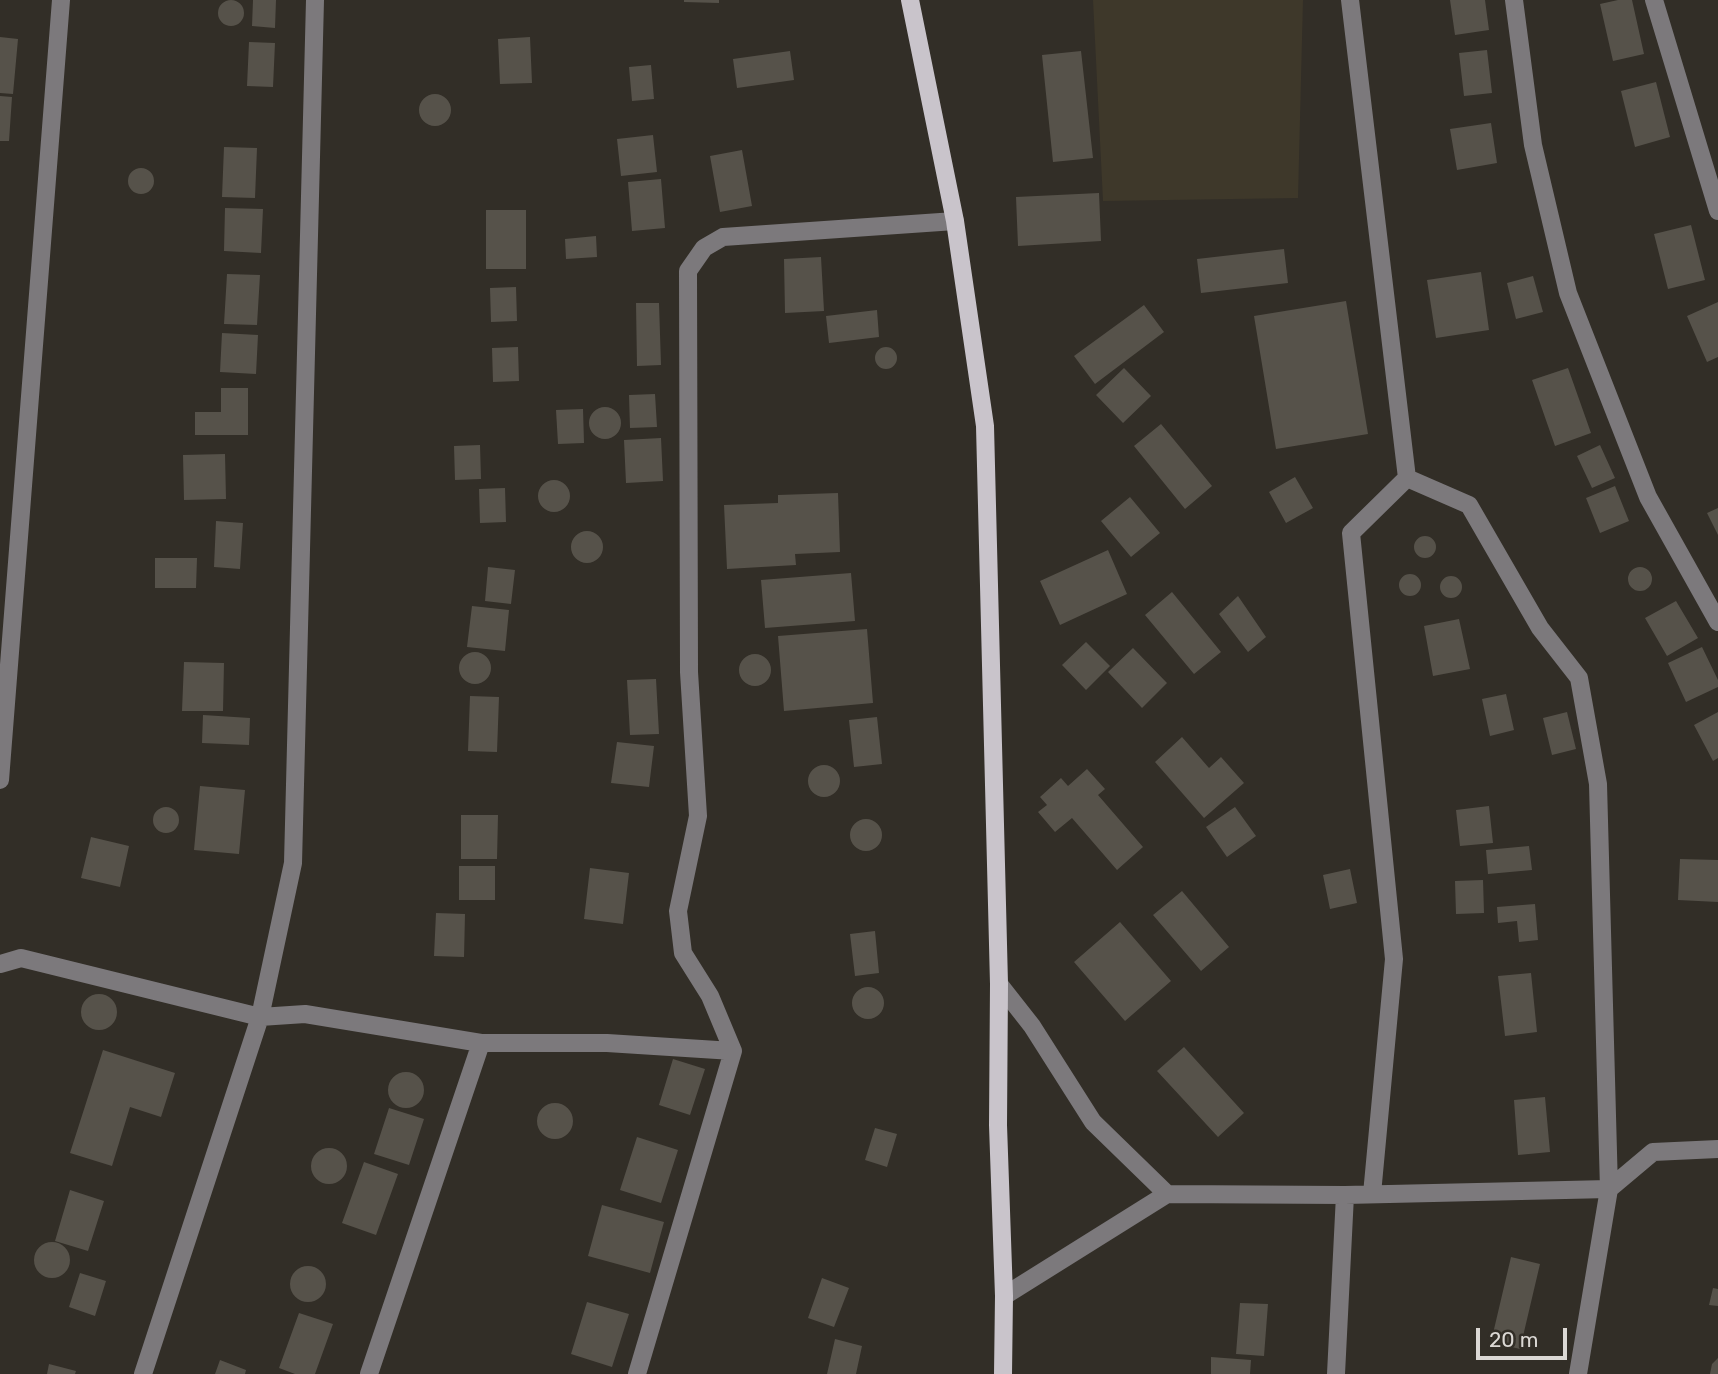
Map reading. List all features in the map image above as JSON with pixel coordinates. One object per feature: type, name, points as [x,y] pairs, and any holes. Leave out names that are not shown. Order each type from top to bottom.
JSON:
[{"type":"main road","points":[[910,0],[955,221],[985,426],[999,984],[998,1125],[1004,1296],[1003,1374]]},
{"type":"street","points":[[0,780],[61,0]]},
{"type":"street","points":[[143,1374],[260,1017],[293,863],[316,0]]},
{"type":"street","points":[[1350,0],[1407,478]]},
{"type":"street","points":[[1514,0],[1533,145],[1568,293],[1648,497],[1718,622]]},
{"type":"street","points":[[1654,0],[1718,211]]},
{"type":"street","points":[[637,1374],[733,1051],[710,996],[684,953],[678,911],[698,816],[689,672],[688,271],[704,248],[723,237],[955,221]]},
{"type":"street","points":[[1407,478],[1469,505],[1539,628],[1579,678],[1598,784],[1609,1189],[1578,1374]]},
{"type":"street","points":[[1372,1194],[1394,959],[1351,533],[1407,478]]},
{"type":"street","points":[[0,964],[21,958],[260,1017],[305,1014],[481,1042],[607,1043],[733,1051]]},
{"type":"street","points":[[999,984],[1032,1026],[1093,1122],[1167,1194]]},
{"type":"street","points":[[369,1374],[481,1042]]},
{"type":"street","points":[[1004,1296],[1167,1194],[1345,1195],[1609,1189],[1653,1152],[1718,1149]]},
{"type":"street","points":[[1336,1374],[1345,1195]]},
{"type":"shaded area","points":[[1093,0],[1303,0],[1298,198],[1103,201]]},
{"type":"building","points":[[231,0],[240,4],[244,13],[240,22],[231,26],[222,22],[218,13],[222,4]]},
{"type":"building","points":[[253,0],[276,0],[275,28],[252,26]]},
{"type":"building","points":[[719,0],[719,3],[684,2]]},
{"type":"building","points":[[1450,0],[1485,0],[1489,30],[1455,35]]},
{"type":"building","points":[[1632,0],[1644,54],[1613,61],[1600,4]]},
{"type":"building","points":[[0,37],[18,39],[13,94],[0,93]]},
{"type":"building","points":[[530,37],[532,83],[500,84],[498,39]]},
{"type":"building","points":[[249,42],[275,43],[273,87],[247,86]]},
{"type":"building","points":[[1487,50],[1492,93],[1464,96],[1459,53]]},
{"type":"building","points":[[790,51],[794,80],[737,88],[733,59]]},
{"type":"building","points":[[1081,51],[1093,158],[1053,162],[1042,55]]},
{"type":"building","points":[[651,65],[654,99],[632,101],[629,67]]},
{"type":"building","points":[[1656,82],[1670,137],[1635,147],[1621,91]]},
{"type":"building","points":[[435,94],[447,98],[451,110],[447,122],[435,126],[423,122],[419,110],[423,98]]},
{"type":"building","points":[[0,96],[12,97],[9,141],[0,141]]},
{"type":"building","points":[[1491,123],[1497,163],[1457,170],[1450,129]]},
{"type":"building","points":[[653,135],[657,172],[621,176],[617,139]]},
{"type":"building","points":[[224,147],[257,148],[255,198],[222,197]]},
{"type":"building","points":[[742,150],[752,206],[720,212],[710,156]]},
{"type":"building","points":[[141,168],[150,172],[154,181],[150,190],[141,194],[132,190],[128,181],[132,172]]},
{"type":"building","points":[[661,179],[665,228],[632,231],[628,182]]},
{"type":"building","points":[[1099,193],[1101,241],[1018,246],[1016,197]]},
{"type":"building","points":[[225,208],[263,209],[261,253],[224,251]]},
{"type":"building","points":[[486,210],[526,210],[526,269],[486,269]]},
{"type":"building","points":[[1691,225],[1705,280],[1668,289],[1654,234]]},
{"type":"building","points":[[596,236],[597,257],[566,259],[565,239]]},
{"type":"building","points":[[1284,249],[1288,283],[1201,293],[1197,259]]},
{"type":"building","points":[[821,257],[824,311],[785,313],[784,259]]},
{"type":"building","points":[[1481,272],[1489,330],[1436,338],[1427,280]]},
{"type":"building","points":[[227,274],[260,275],[257,325],[224,324]]},
{"type":"building","points":[[1533,276],[1543,312],[1516,319],[1507,283]]},
{"type":"building","points":[[516,287],[517,321],[491,322],[490,288]]},
{"type":"building","points":[[1346,301],[1368,434],[1276,449],[1254,316]]},
{"type":"building","points":[[1718,302],[1718,357],[1707,362],[1687,316]]},
{"type":"building","points":[[636,303],[659,303],[661,365],[637,366]]},
{"type":"building","points":[[1144,305],[1164,332],[1095,384],[1074,356]]},
{"type":"building","points":[[877,310],[879,337],[829,343],[826,316]]},
{"type":"building","points":[[222,333],[258,335],[256,374],[220,372]]},
{"type":"building","points":[[518,347],[519,381],[493,382],[492,348]]},
{"type":"building","points":[[886,347],[894,350],[897,358],[894,366],[886,369],[878,366],[875,358],[878,350]]},
{"type":"building","points":[[1124,368],[1151,396],[1123,423],[1096,395]]},
{"type":"building","points":[[1568,368],[1591,433],[1555,446],[1532,380]]},
{"type":"building","points":[[221,388],[248,388],[248,435],[195,435],[195,412],[221,412]]},
{"type":"building","points":[[655,394],[657,427],[630,428],[629,395]]},
{"type":"building","points":[[605,407],[617,411],[621,423],[617,435],[605,439],[593,435],[589,423],[593,411]]},
{"type":"building","points":[[583,409],[584,443],[558,444],[556,410]]},
{"type":"building","points":[[1161,424],[1212,486],[1185,509],[1134,446]]},
{"type":"building","points":[[661,438],[663,481],[626,483],[624,440]]},
{"type":"building","points":[[480,445],[481,479],[455,480],[454,446]]},
{"type":"building","points":[[1600,445],[1615,478],[1592,488],[1577,456]]},
{"type":"building","points":[[225,454],[226,499],[184,500],[183,455]]},
{"type":"building","points":[[1295,477],[1313,508],[1286,523],[1269,492]]},
{"type":"building","points":[[554,480],[566,484],[570,496],[566,508],[554,512],[542,508],[538,496],[542,484]]},
{"type":"building","points":[[1615,486],[1629,521],[1600,533],[1586,498]]},
{"type":"building","points":[[505,488],[506,522],[480,523],[479,489]]},
{"type":"building","points":[[838,493],[840,552],[795,554],[796,565],[727,569],[724,505],[778,503],[778,495]]},
{"type":"building","points":[[1130,497],[1160,533],[1131,557],[1101,521]]},
{"type":"building","points":[[1718,508],[1718,535],[1707,513]]},
{"type":"building","points":[[216,521],[243,523],[240,569],[214,567]]},
{"type":"building","points":[[587,531],[599,535],[603,547],[599,559],[587,563],[575,559],[571,547],[575,535]]},
{"type":"building","points":[[1425,536],[1433,539],[1436,547],[1433,555],[1425,558],[1417,555],[1414,547],[1417,539]]},
{"type":"building","points":[[1108,550],[1127,594],[1060,625],[1040,581]]},
{"type":"building","points":[[155,558],[197,558],[196,588],[155,588]]},
{"type":"building","points":[[488,567],[515,570],[511,604],[485,601]]},
{"type":"building","points":[[1640,567],[1649,570],[1652,579],[1649,588],[1640,591],[1631,588],[1628,579],[1631,570]]},
{"type":"building","points":[[851,573],[855,621],[765,628],[761,580]]},
{"type":"building","points":[[1410,574],[1418,577],[1421,585],[1418,593],[1410,596],[1402,593],[1399,585],[1402,577]]},
{"type":"building","points":[[1451,576],[1459,579],[1462,587],[1459,595],[1451,598],[1443,595],[1440,587],[1443,579]]},
{"type":"building","points":[[1172,592],[1221,652],[1194,674],[1145,615]]},
{"type":"building","points":[[1238,596],[1266,637],[1248,652],[1219,614]]},
{"type":"building","points":[[1676,601],[1698,638],[1667,656],[1645,618]]},
{"type":"building","points":[[472,606],[509,610],[505,651],[467,647]]},
{"type":"building","points":[[1459,619],[1470,669],[1433,676],[1424,626]]},
{"type":"building","points":[[867,629],[873,703],[784,711],[778,636]]},
{"type":"building","points":[[1086,642],[1110,666],[1086,690],[1062,665]]},
{"type":"building","points":[[1702,647],[1718,680],[1718,687],[1686,702],[1668,663]]},
{"type":"building","points":[[1133,648],[1167,683],[1142,708],[1108,672]]},
{"type":"building","points":[[475,652],[487,656],[491,668],[487,680],[475,684],[463,680],[459,668],[463,656]]},
{"type":"building","points":[[755,654],[767,658],[771,670],[767,682],[755,686],[743,682],[739,670],[743,658]]},
{"type":"building","points":[[184,662],[224,663],[223,711],[182,711]]},
{"type":"building","points":[[656,679],[659,734],[630,735],[627,680]]},
{"type":"building","points":[[1506,694],[1514,730],[1490,736],[1482,699]]},
{"type":"building","points":[[470,696],[499,697],[497,752],[468,751]]},
{"type":"building","points":[[1567,712],[1576,749],[1552,755],[1543,718]]},
{"type":"building","points":[[1718,712],[1718,758],[1713,761],[1694,725]]},
{"type":"building","points":[[203,715],[250,718],[249,745],[202,743]]},
{"type":"building","points":[[877,717],[882,764],[854,767],[849,720]]},
{"type":"building","points":[[1182,737],[1209,768],[1221,757],[1244,783],[1204,818],[1155,762]]},
{"type":"building","points":[[617,742],[654,746],[649,787],[611,783]]},
{"type":"building","points":[[824,765],[836,769],[840,781],[836,793],[824,797],[812,793],[808,781],[812,769]]},
{"type":"building","points":[[1087,769],[1105,789],[1098,795],[1143,847],[1117,870],[1072,818],[1055,832],[1038,812],[1047,805],[1040,797],[1061,778],[1068,786]]},
{"type":"building","points":[[200,786],[245,790],[239,854],[194,850]]},
{"type":"building","points":[[1489,806],[1493,843],[1460,846],[1456,810]]},
{"type":"building","points":[[166,807],[175,811],[179,820],[175,829],[166,833],[157,829],[153,820],[157,811]]},
{"type":"building","points":[[1235,807],[1256,836],[1227,857],[1206,827]]},
{"type":"building","points":[[461,815],[498,815],[497,859],[461,859]]},
{"type":"building","points":[[866,819],[878,823],[882,835],[878,847],[866,851],[854,847],[850,835],[854,823]]},
{"type":"building","points":[[91,837],[129,846],[120,887],[81,878]]},
{"type":"building","points":[[1529,846],[1532,870],[1488,874],[1486,850]]},
{"type":"building","points":[[1680,859],[1718,860],[1718,902],[1678,900]]},
{"type":"building","points":[[459,866],[495,866],[495,900],[459,900]]},
{"type":"building","points":[[590,868],[629,873],[623,924],[584,919]]},
{"type":"building","points":[[1350,869],[1357,903],[1330,909],[1323,875]]},
{"type":"building","points":[[1483,880],[1484,913],[1456,914],[1455,881]]},
{"type":"building","points":[[1182,891],[1229,947],[1201,971],[1153,915]]},
{"type":"building","points":[[1535,904],[1538,940],[1519,942],[1517,921],[1498,923],[1497,907]]},
{"type":"building","points":[[436,913],[465,914],[464,957],[434,956]]},
{"type":"building","points":[[1120,922],[1171,981],[1125,1021],[1074,962]]},
{"type":"building","points":[[875,931],[879,973],[855,976],[850,934]]},
{"type":"building","points":[[1531,973],[1537,1032],[1505,1036],[1498,976]]},
{"type":"building","points":[[868,987],[880,991],[884,1003],[880,1015],[868,1019],[856,1015],[852,1003],[856,991]]},
{"type":"building","points":[[99,994],[112,999],[117,1012],[112,1025],[99,1030],[86,1025],[81,1012],[86,999]]},
{"type":"building","points":[[1184,1047],[1244,1113],[1218,1137],[1157,1071]]},
{"type":"building","points":[[103,1050],[175,1073],[161,1117],[130,1107],[112,1166],[70,1153]]},
{"type":"building","points":[[673,1059],[705,1069],[690,1115],[659,1105]]},
{"type":"building","points":[[406,1072],[419,1077],[424,1090],[419,1103],[406,1108],[393,1103],[388,1090],[393,1077]]},
{"type":"building","points":[[1545,1097],[1550,1152],[1518,1155],[1514,1100]]},
{"type":"building","points":[[555,1103],[568,1108],[573,1121],[568,1134],[555,1139],[542,1134],[537,1121],[542,1108]]},
{"type":"building","points":[[389,1108],[424,1119],[409,1165],[374,1154]]},
{"type":"building","points":[[875,1128],[897,1134],[887,1167],[865,1160]]},
{"type":"building","points":[[637,1137],[678,1150],[661,1203],[620,1190]]},
{"type":"building","points":[[329,1148],[342,1153],[347,1166],[342,1179],[329,1184],[316,1179],[311,1166],[316,1153]]},
{"type":"building","points":[[364,1162],[398,1174],[376,1235],[342,1223]]},
{"type":"building","points":[[70,1190],[104,1201],[88,1251],[55,1241]]},
{"type":"building","points":[[602,1205],[664,1222],[650,1273],[588,1256]]},
{"type":"building","points":[[52,1242],[65,1247],[70,1260],[65,1273],[52,1278],[39,1273],[34,1260],[39,1247]]},
{"type":"building","points":[[1511,1257],[1540,1264],[1520,1349],[1491,1342]]},
{"type":"building","points":[[308,1266],[321,1271],[326,1284],[321,1297],[308,1302],[295,1297],[290,1284],[295,1271]]},
{"type":"building","points":[[80,1273],[106,1281],[95,1316],[69,1307]]},
{"type":"building","points":[[822,1278],[849,1288],[834,1327],[808,1318]]},
{"type":"building","points":[[1713,1288],[1718,1289],[1718,1306],[1709,1305]]},
{"type":"building","points":[[587,1302],[629,1314],[612,1367],[571,1354]]},
{"type":"building","points":[[1240,1303],[1268,1304],[1264,1356],[1236,1354]]},
{"type":"building","points":[[299,1313],[333,1324],[315,1374],[295,1374],[279,1368]]},
{"type":"building","points":[[835,1339],[862,1346],[856,1374],[827,1374]]},
{"type":"building","points":[[1211,1357],[1251,1360],[1250,1374],[1211,1374]]},
{"type":"building","points":[[1718,1358],[1718,1374],[1710,1374],[1712,1364]]},
{"type":"building","points":[[220,1360],[246,1370],[245,1374],[215,1374]]},
{"type":"building","points":[[49,1364],[76,1371],[75,1374],[47,1374]]}]
